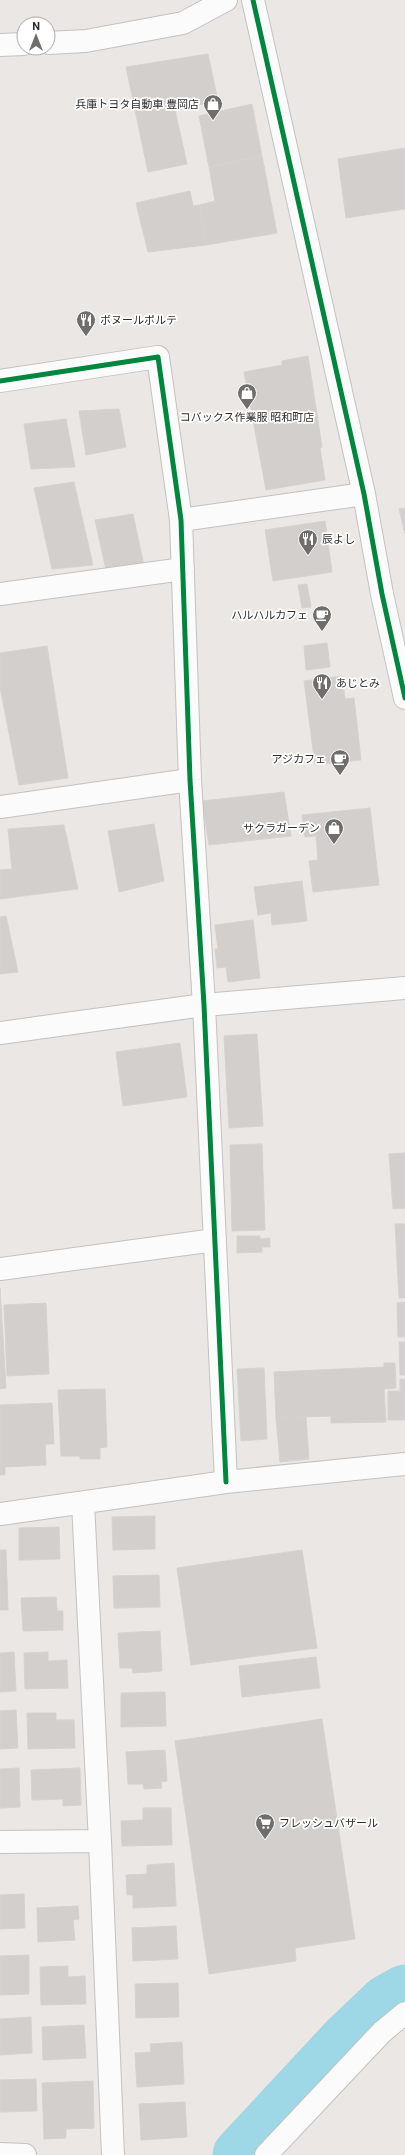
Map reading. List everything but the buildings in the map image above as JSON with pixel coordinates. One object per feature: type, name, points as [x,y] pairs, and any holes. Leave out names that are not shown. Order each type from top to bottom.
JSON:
[{"type":"street","points":[[56,43],[86,41],[183,23],[226,0]]},
{"type":"street","points":[[253,0],[364,494],[382,594],[405,698]]},
{"type":"street","points":[[0,45],[16,44]]},
{"type":"street","points":[[0,380],[158,358],[181,520],[190,780],[204,1005],[226,1482]]},
{"type":"street","points":[[181,520],[364,494]]},
{"type":"street","points":[[0,594],[183,569]]},
{"type":"street","points":[[0,807],[190,780]]},
{"type":"street","points":[[0,1033],[204,1005],[405,988]]},
{"type":"street","points":[[0,1270],[215,1240]]},
{"type":"street","points":[[0,1514],[226,1482],[405,1464]]},
{"type":"street","points":[[83,1503],[100,1841],[112,2155]]},
{"type":"street","points":[[0,1842],[100,1841]]},
{"type":"street","points":[[266,2155],[377,2037],[405,2013]]},
{"type":"street","points":[[0,2154],[25,2155]]},
{"type":"waterway","points":[[240,2155],[346,2041],[387,2002],[405,1992]]},
{"type":"cycle path","points":[[253,0],[364,494],[382,594],[405,698]]},
{"type":"cycle path","points":[[0,381],[158,357],[181,520],[190,780],[204,1005],[226,1482]]},
{"type":"place","name":"兵庫トヨタ自動車 豊岡店","points":[[213,121]]},
{"type":"place","name":"ボヌールポルテ","points":[[86,337]]},
{"type":"place","name":"コバックス作業服 昭和町店","points":[[247,410]]},
{"type":"place","name":"辰よし","points":[[308,556]]},
{"type":"place","name":"ハルハルカフェ","points":[[322,632]]},
{"type":"place","name":"あじとみ","points":[[322,700]]},
{"type":"place","name":"アジカフェ","points":[[340,776]]},
{"type":"place","name":"サクラガーデン","points":[[334,845]]},
{"type":"place","name":"フレッシュバザール","points":[[265,1840]]}]
